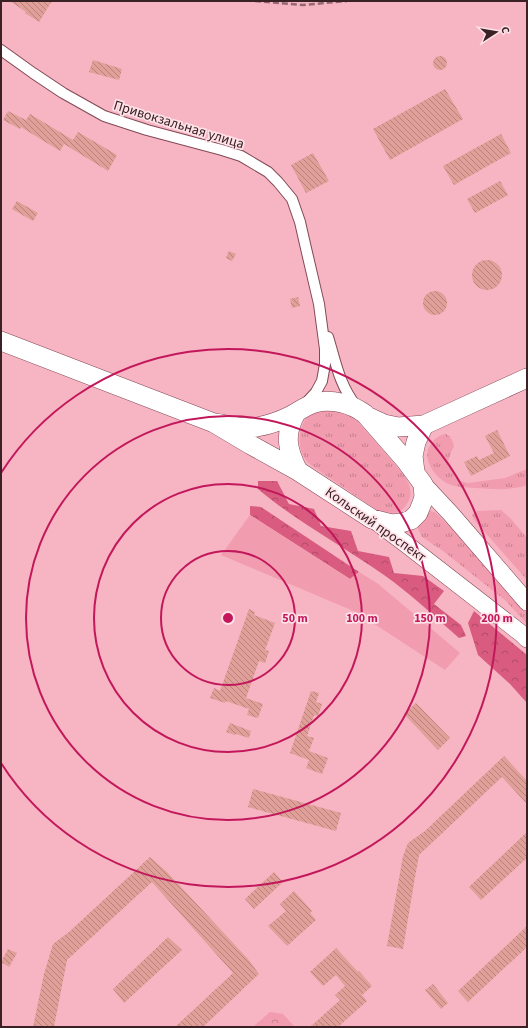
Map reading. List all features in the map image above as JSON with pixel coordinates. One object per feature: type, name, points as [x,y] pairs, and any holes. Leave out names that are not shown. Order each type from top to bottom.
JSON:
[{"type":"highway","points":[[1,341],[214,423],[246,428],[257,427],[281,420],[316,403],[329,402],[349,406],[384,424],[398,427],[424,425],[527,378]]},
{"type":"highway","points":[[298,470],[291,457],[288,445],[292,421],[300,410]]},
{"type":"highway","points":[[362,412],[419,478]]},
{"type":"highway","name":"Кольский проспект","points":[[214,423],[298,470],[372,519]]},
{"type":"highway","points":[[372,519],[392,524],[401,523],[411,520],[418,513],[424,498],[413,456],[416,442],[424,425]]},
{"type":"main road","points":[[419,478],[452,514],[527,602]]},
{"type":"main road","name":"Кольский проспект","points":[[372,519],[412,548],[527,639]]},
{"type":"street","name":"Привокзальная улица","points":[[1,50],[33,74],[104,116],[147,130],[241,156],[268,172],[292,199],[300,222],[319,306]]},
{"type":"street","points":[[300,410],[316,392],[322,381],[325,364],[325,349],[319,306]]},
{"type":"street","points":[[319,306],[339,378],[352,401],[362,412]]},
{"type":"green space","points":[[325,408],[352,415],[404,475],[408,482],[410,498],[405,507],[399,512],[380,512],[312,466],[305,459],[300,447],[300,434],[304,422],[313,412]]},
{"type":"green space","points":[[446,434],[452,439],[454,447],[448,461],[458,480],[468,483],[505,478],[527,469],[527,485],[508,489],[495,489],[460,487],[445,482],[436,475],[430,465],[427,454],[428,449],[434,440],[439,436]]},
{"type":"green space","points":[[258,481],[277,481],[289,504],[314,509],[321,526],[351,531],[358,551],[389,557],[394,573],[423,576],[444,591],[434,604],[461,625],[466,636],[459,638],[394,582],[273,501],[258,489]]},
{"type":"green space","points":[[250,506],[261,507],[359,572],[350,579],[250,515]]},
{"type":"green space","points":[[501,510],[511,519],[527,538],[527,580],[475,521],[472,515],[477,511]]},
{"type":"green space","points":[[430,511],[435,512],[456,533],[527,612],[527,624],[506,601],[443,551],[422,537],[418,529],[418,521],[424,514]]},
{"type":"green space","points":[[250,515],[350,579],[359,572],[377,583],[460,653],[445,670],[356,612],[221,555]]},
{"type":"green space","points":[[474,611],[527,655],[527,703],[510,684],[478,655],[468,623]]},
{"type":"green space","points":[[270,1012],[283,1014],[295,1027],[253,1027]]},
{"type":"building","points":[[10,1],[52,1],[39,22]]},
{"type":"building","points":[[437,56],[443,56],[447,60],[447,66],[443,70],[437,70],[433,66],[433,60]]},
{"type":"building","points":[[93,60],[122,69],[119,80],[89,72]]},
{"type":"building","points":[[445,89],[463,119],[390,160],[373,129]]},
{"type":"building","points":[[8,111],[26,120],[30,114],[73,140],[78,132],[117,155],[108,171],[64,144],[60,151],[21,127],[20,129],[3,120]]},
{"type":"building","points":[[501,134],[511,153],[454,185],[443,166]]},
{"type":"building","points":[[313,153],[329,181],[306,193],[291,165]]},
{"type":"building","points":[[500,181],[508,195],[475,213],[467,199]]},
{"type":"building","points":[[17,201],[38,213],[33,221],[12,209]]},
{"type":"building","points":[[229,251],[236,254],[232,261],[226,258]]},
{"type":"building","points":[[487,260],[498,264],[502,275],[498,286],[487,290],[476,286],[472,275],[476,264]]},
{"type":"building","points":[[435,291],[440,292],[446,298],[446,308],[440,314],[435,315],[430,314],[424,308],[423,303],[424,298],[430,292]]},
{"type":"building","points":[[298,297],[300,306],[292,308],[290,299]]},
{"type":"building","points":[[497,430],[510,456],[471,476],[464,462],[477,456],[479,460],[494,453],[485,436]]},
{"type":"building","points":[[249,609],[255,612],[254,615],[275,623],[265,650],[269,651],[265,663],[259,661],[246,698],[263,704],[258,718],[247,715],[249,709],[226,701],[225,703],[210,698],[214,688],[220,691]]},
{"type":"building","points":[[311,691],[319,693],[316,702],[322,704],[318,716],[314,715],[307,736],[314,738],[309,751],[328,758],[322,774],[306,768],[309,760],[290,753]]},
{"type":"building","points":[[416,703],[450,738],[438,750],[404,714]]},
{"type":"building","points":[[230,723],[251,731],[249,738],[226,732]]},
{"type":"building","points":[[504,756],[527,781],[527,804],[502,777],[419,855],[403,949],[387,946],[403,856],[408,843],[425,831]]},
{"type":"building","points":[[253,789],[341,813],[336,831],[248,807]]},
{"type":"building","points":[[527,832],[527,858],[481,900],[469,887]]},
{"type":"building","points":[[150,857],[167,872],[248,959],[259,974],[203,1027],[175,1027],[233,973],[152,882],[67,960],[54,1027],[33,1027],[44,974],[53,944],[69,932]]},
{"type":"building","points":[[274,872],[283,882],[254,909],[245,899]]},
{"type":"building","points":[[294,891],[312,911],[310,913],[316,920],[287,946],[268,926],[286,911],[280,904]]},
{"type":"building","points":[[527,926],[527,947],[468,1002],[458,991]]},
{"type":"building","points":[[168,937],[182,950],[124,1003],[113,989]]},
{"type":"building","points":[[336,948],[372,986],[362,995],[367,1001],[338,1027],[310,1027],[340,1000],[335,995],[345,986],[336,975],[323,986],[310,972]]},
{"type":"building","points":[[8,949],[17,953],[9,967],[1,962]]},
{"type":"building","points":[[433,984],[448,1003],[441,1009],[425,990]]},
{"type":"railway","points":[[255,1],[303,5],[347,1]]}]
